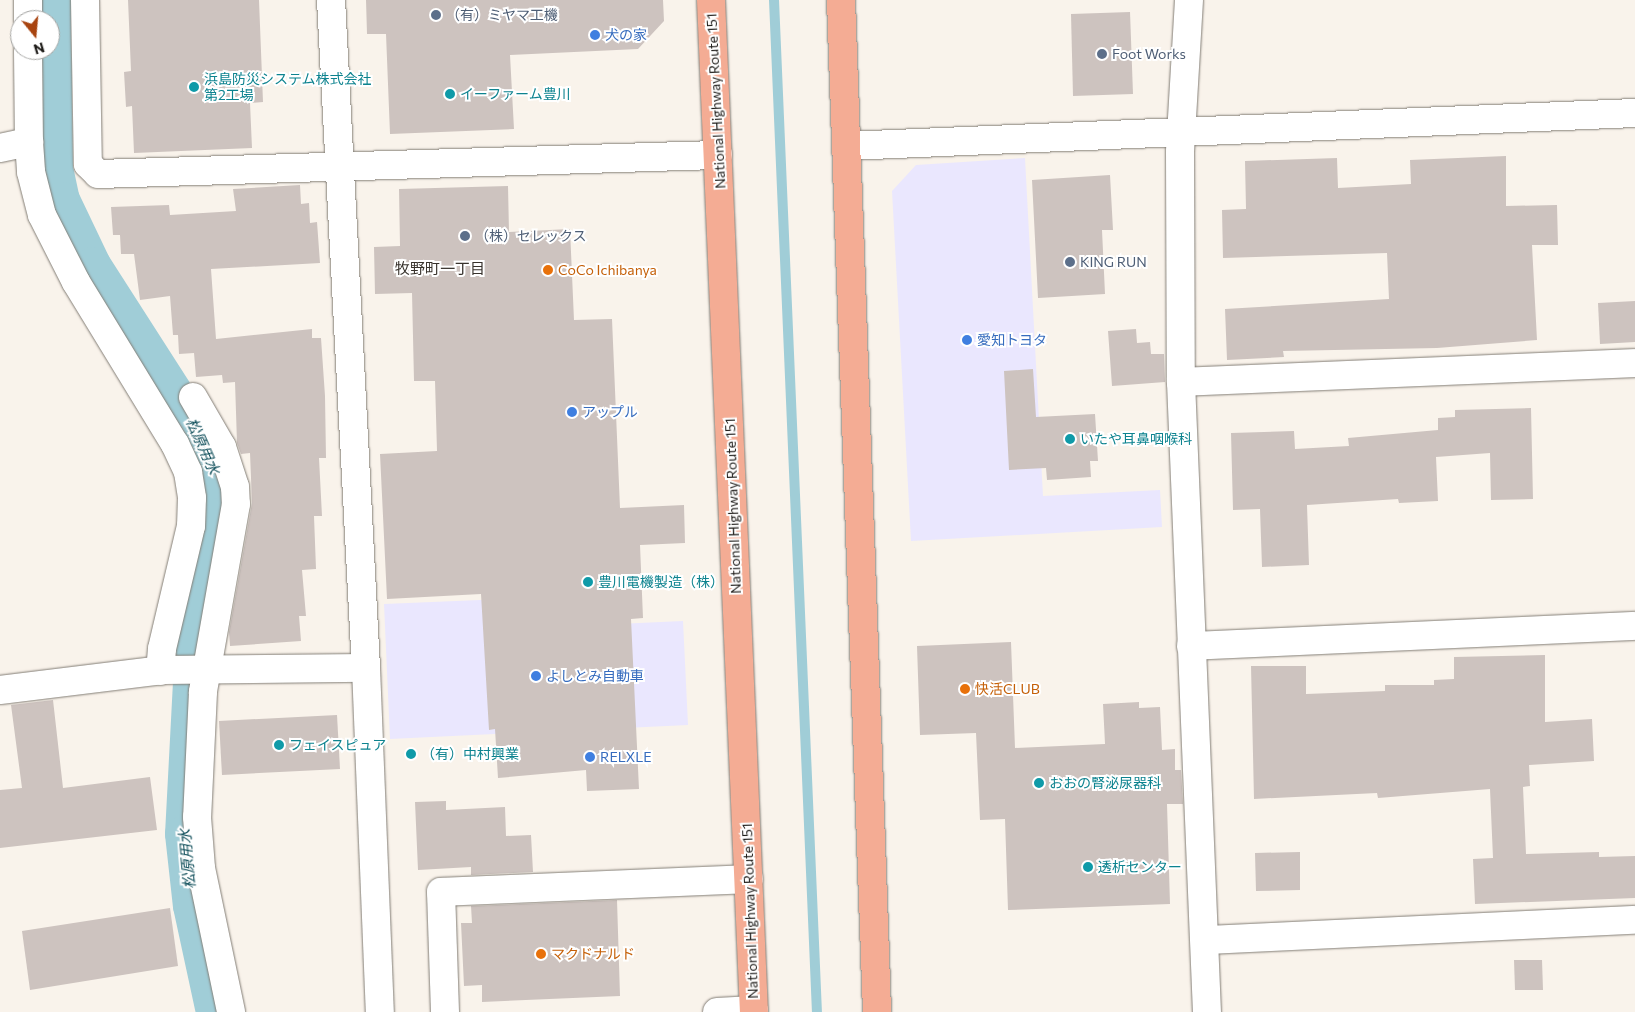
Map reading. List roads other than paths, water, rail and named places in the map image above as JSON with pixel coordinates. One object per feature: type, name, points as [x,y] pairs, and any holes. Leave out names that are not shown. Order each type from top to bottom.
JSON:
[{"type":"highway","name":"National Highway Route 151","points":[[711,0],[754,1011]]},
{"type":"highway","points":[[841,0],[877,1012]]},
{"type":"street","points":[[86,0],[88,164],[98,174],[718,155]]},
{"type":"street","points":[[331,0],[338,166],[366,668],[380,1012]]},
{"type":"street","points":[[1189,0],[1181,131],[1181,382],[1191,646],[1206,940],[1206,1012]]},
{"type":"street","points":[[28,60],[29,142],[40,206],[54,242],[175,444],[188,472],[192,498],[191,526],[162,649],[162,670]]},
{"type":"street","points":[[847,146],[1635,113]]},
{"type":"street","points":[[0,148],[29,142]]},
{"type":"street","points":[[1181,382],[1635,363]]},
{"type":"street","points":[[193,397],[222,447],[233,480],[236,504],[203,692],[197,817],[201,868],[231,1012]]},
{"type":"street","points":[[1191,646],[1635,626]]},
{"type":"street","points":[[0,690],[162,670],[366,668]]},
{"type":"street","points":[[445,1012],[440,892],[749,879]]},
{"type":"street","points":[[1206,940],[1635,920]]},
{"type":"street","points":[[718,1012],[754,1011]]},
{"type":"waterway","name":"松原用水","points":[[53,0],[55,168],[62,200],[93,265],[188,413],[211,456],[220,486],[220,516],[193,644],[183,834],[191,906],[214,1012]]},
{"type":"waterway","points":[[774,0],[817,1012]]},
{"type":"place","name":"（有）ミヤマ工機","points":[[436,15]]},
{"type":"place","name":"犬の家","points":[[595,35]]},
{"type":"place","name":"Foot Works","points":[[1102,54]]},
{"type":"place","name":"浜島防災システム株式会社 第2工場","points":[[194,87]]},
{"type":"place","name":"イーファーム豊川","points":[[450,94]]},
{"type":"place","name":"（株）セレックス","points":[[465,236]]},
{"type":"place","name":"KING RUN","points":[[1070,262]]},
{"type":"place","name":"CoCo Ichibanya","points":[[548,270]]},
{"type":"place","name":"愛知トヨタ","points":[[967,340]]},
{"type":"place","name":"アップル","points":[[572,412]]},
{"type":"place","name":"いたや耳鼻咽喉科","points":[[1070,439]]},
{"type":"place","name":"豊川電機製造（株）","points":[[588,582]]},
{"type":"place","name":"よしとみ自動車","points":[[536,676]]},
{"type":"place","name":"快活CLUB","points":[[965,689]]},
{"type":"place","name":"フェイスピュア","points":[[279,745]]},
{"type":"place","name":"（有）中村興業","points":[[411,754]]},
{"type":"place","name":"RELXLE","points":[[590,757]]},
{"type":"place","name":"おおの腎泌尿器科","points":[[1039,783]]},
{"type":"place","name":"透析センター","points":[[1088,867]]},
{"type":"place","name":"マクドナルド","points":[[541,954]]},
{"type":"district","name":"牧野町一丁目","points":[[440,269]]}]
